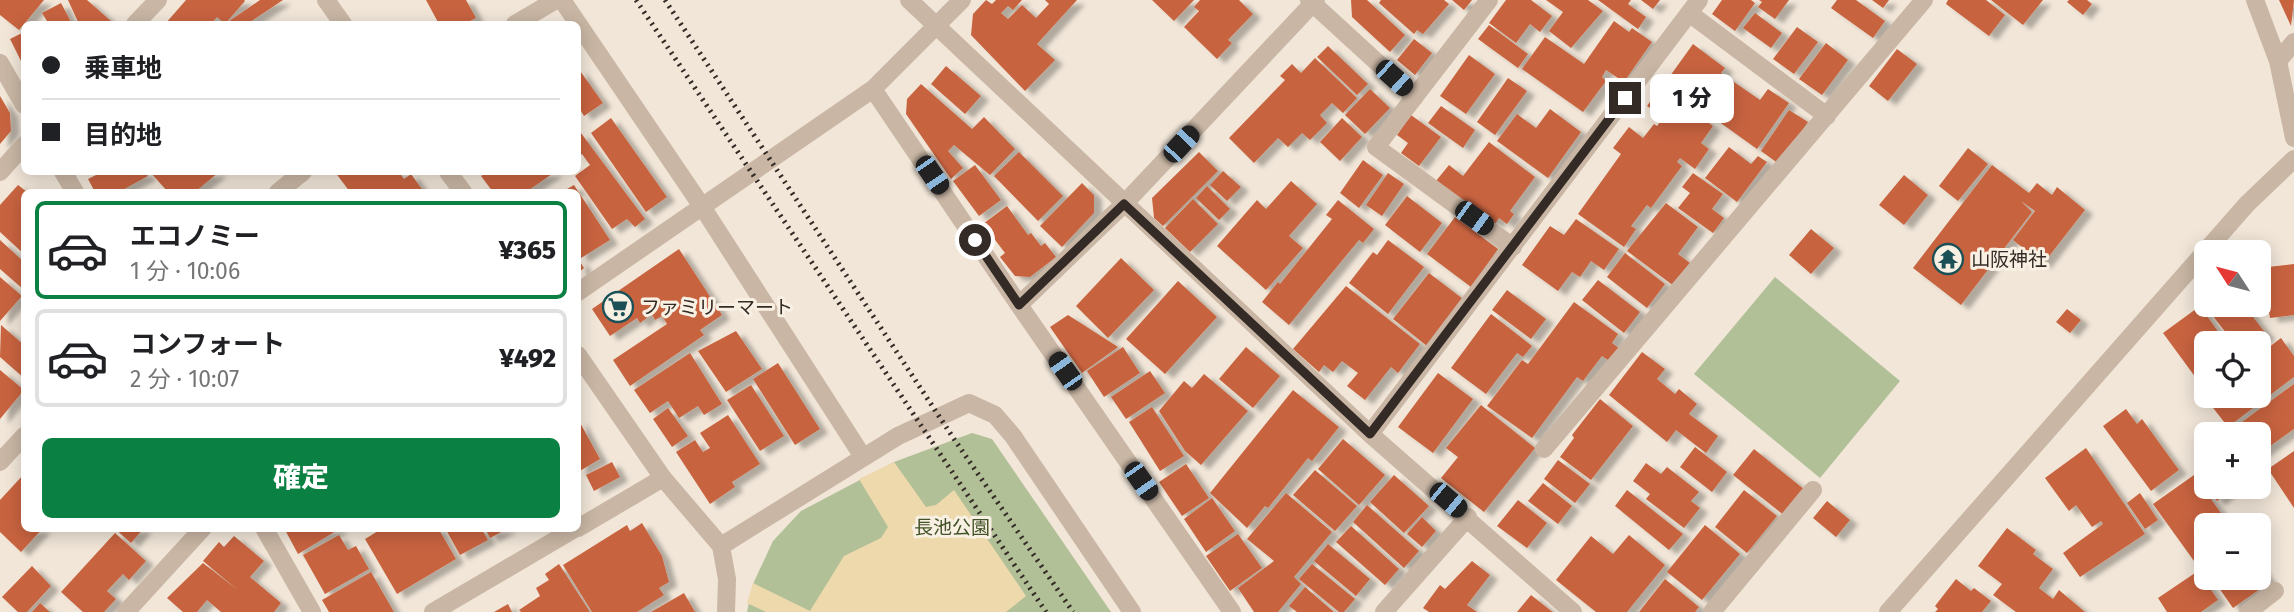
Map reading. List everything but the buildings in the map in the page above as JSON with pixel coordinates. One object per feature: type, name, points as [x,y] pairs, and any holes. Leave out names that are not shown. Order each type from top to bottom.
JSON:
[{"type":"street","points":[[138,21],[158,0]]},
{"type":"street","points":[[326,0],[341,21]]},
{"type":"street","points":[[520,21],[556,0]]},
{"type":"street","points":[[562,0],[576,21]]},
{"type":"street","points":[[909,0],[1370,434],[1468,517],[1573,612]]},
{"type":"street","points":[[581,290],[873,89],[962,0]]},
{"type":"street","points":[[1489,0],[1377,147],[1513,247]]},
{"type":"street","points":[[1544,449],[1924,0]]},
{"type":"street","points":[[2255,0],[2278,61],[2294,138]]},
{"type":"street","points":[[1019,305],[1124,204],[1312,1],[1415,96]]},
{"type":"street","points":[[1370,434],[1694,6],[1827,116]]},
{"type":"street","points":[[581,28],[701,205],[863,457]]},
{"type":"street","points":[[2278,61],[2294,42]]},
{"type":"street","points":[[0,63],[21,100]]},
{"type":"street","points":[[873,89],[1232,612]]},
{"type":"street","points":[[0,172],[21,148]]},
{"type":"street","points":[[1899,608],[2247,204],[2294,159]]},
{"type":"street","points":[[282,189],[299,175]]},
{"type":"street","points":[[581,359],[663,478],[721,546],[727,579],[726,612]]},
{"type":"street","points":[[721,546],[863,457],[969,403],[995,415],[1013,436],[1132,612]]},
{"type":"street","points":[[0,462],[21,439]]},
{"type":"street","points":[[581,526],[663,478]]},
{"type":"street","points":[[1712,612],[1813,490]]},
{"type":"street","points":[[1384,612],[1468,517]]},
{"type":"street","points":[[126,612],[199,532]]},
{"type":"street","points":[[266,532],[313,612]]},
{"type":"street","points":[[433,612],[570,532]]},
{"type":"street","points":[[2248,612],[2275,592]]},
{"type":"green space","points":[[1775,277],[1900,381],[1820,478],[1694,374]]},
{"type":"green space","name":"長池公園","points":[[972,433],[992,439],[1111,612],[747,612],[753,584],[773,541],[801,511],[894,462]]},
{"type":"sand","points":[[894,462],[926,507],[936,505],[954,490],[1026,596],[1006,612],[766,612],[747,603],[753,583],[810,611],[844,556],[881,538],[888,527],[859,479]]},
{"type":"railway","points":[[636,0],[1046,612]]},
{"type":"railway","points":[[665,0],[954,439],[1073,612]]},
{"type":"place","name":"山阪神社","points":[[1948,259]]},
{"type":"place","name":"ファミリーマート","points":[[618,307]]},
{"type":"route","points":[[975,240],[1019,305],[1124,204],[1370,434],[1625,98]]}]
